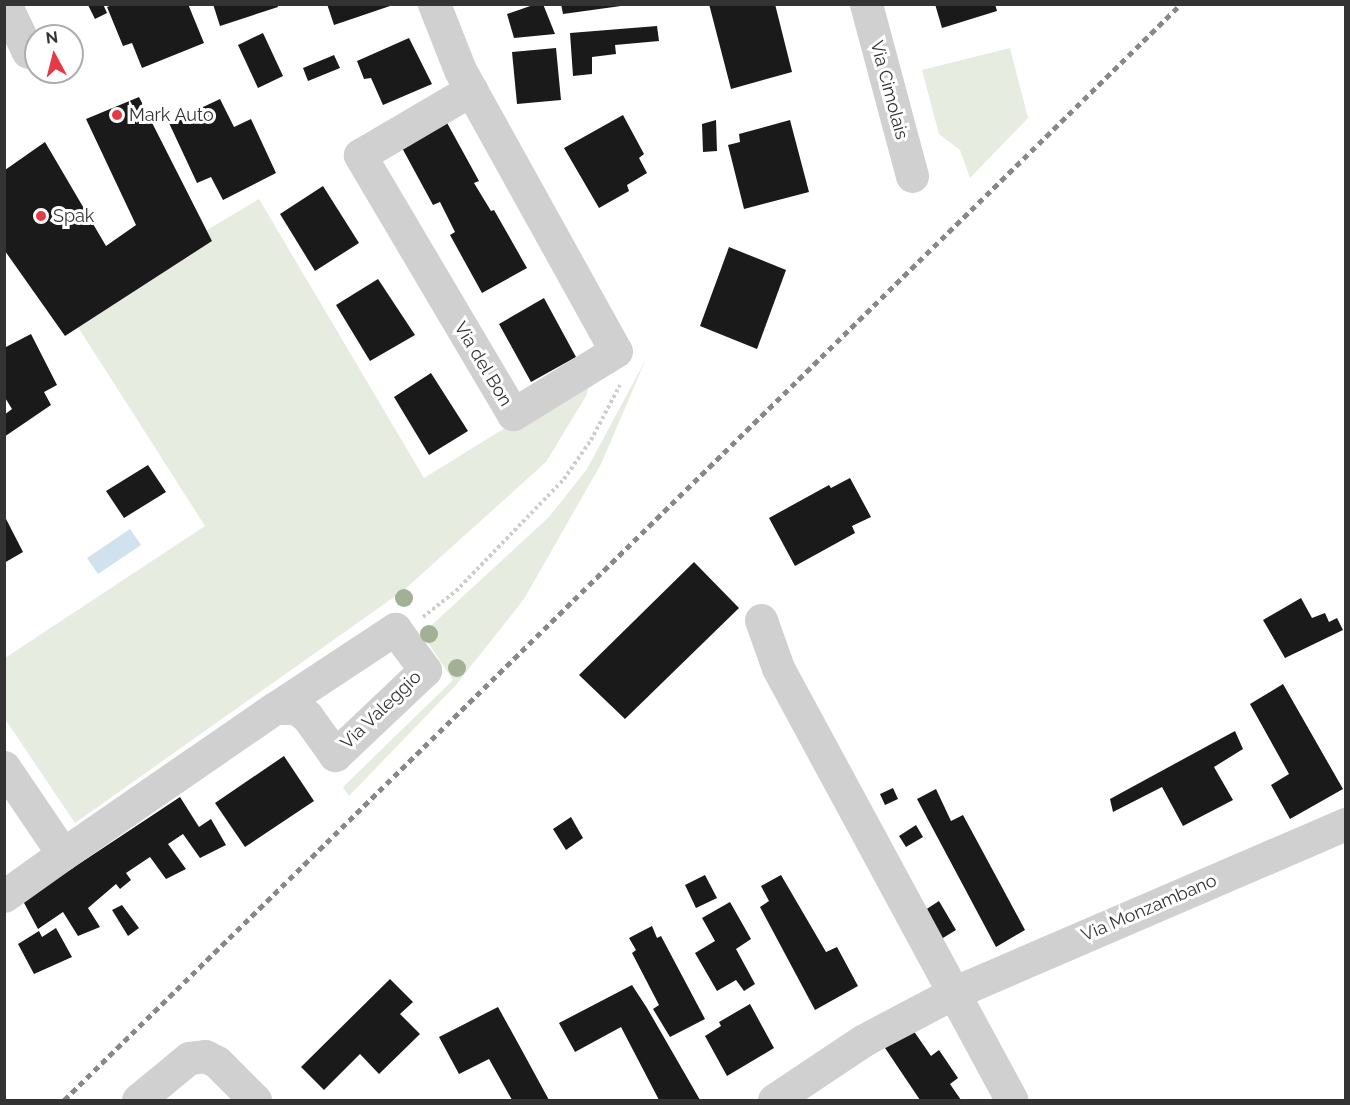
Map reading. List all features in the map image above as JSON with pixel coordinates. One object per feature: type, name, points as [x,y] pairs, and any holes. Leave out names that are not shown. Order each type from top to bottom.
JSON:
[{"type":"street","points":[[434,4],[471,90],[616,351]]},
{"type":"street","name":"Via Cimolais","points":[[866,4],[912,176]]},
{"type":"street","points":[[12,10],[24,42]]},
{"type":"street","name":"Via del Bon","points":[[471,90],[360,155],[513,414],[616,351]]},
{"type":"street","points":[[761,620],[778,668],[1012,1101]]},
{"type":"street","points":[[4,896],[275,708],[395,629]]},
{"type":"street","name":"Via Valeggio","points":[[275,708],[301,711],[334,754],[425,670],[395,629]]},
{"type":"street","points":[[4,767],[63,854]]},
{"type":"street","name":"Via Monzambano","points":[[774,1101],[864,1040],[953,993],[1346,824]]},
{"type":"street","points":[[138,1101],[189,1058],[205,1056],[218,1062],[255,1101]]},
{"type":"path","points":[[395,629],[414,624],[456,591],[564,479],[617,394],[624,364],[616,351]]},
{"type":"shaded area","points":[[1010,48],[1028,118],[970,178],[960,150],[939,134],[922,70]]},
{"type":"shaded area","points":[[259,199],[424,478],[592,374],[586,396],[546,462],[404,590],[75,823],[5,719],[5,658],[205,526],[78,327],[212,241],[207,230]]},
{"type":"shaded area","points":[[646,359],[601,464],[524,599],[456,685],[349,796],[343,787],[453,680],[422,634],[549,517],[587,469]]},
{"type":"water","points":[[130,529],[141,545],[98,574],[87,558]]},
{"type":"building","points":[[103,4],[107,13],[95,19],[88,5]]},
{"type":"building","points":[[114,4],[188,4],[204,43],[142,68],[132,43],[123,46],[107,7]]},
{"type":"building","points":[[213,4],[277,4],[278,7],[220,26]]},
{"type":"building","points":[[327,4],[393,4],[393,5],[334,25]]},
{"type":"building","points":[[536,4],[543,4],[555,34],[514,38],[507,14]]},
{"type":"building","points":[[561,4],[621,4],[621,6],[563,14]]},
{"type":"building","points":[[709,4],[775,4],[792,72],[731,89]]},
{"type":"building","points":[[935,4],[995,4],[997,11],[942,28]]},
{"type":"building","points":[[657,26],[659,41],[615,45],[616,54],[592,57],[592,74],[573,76],[570,33]]},
{"type":"building","points":[[263,33],[283,76],[258,88],[238,45]]},
{"type":"building","points":[[409,38],[432,84],[383,105],[371,78],[364,79],[357,61]]},
{"type":"building","points":[[556,48],[561,100],[517,104],[512,52]]},
{"type":"building","points":[[334,55],[340,68],[308,81],[303,68]]},
{"type":"building","points":[[139,97],[212,241],[65,336],[5,251],[5,170],[45,142],[106,246],[136,225],[86,119]]},
{"type":"building","points":[[220,99],[234,127],[251,119],[276,173],[223,200],[211,177],[197,183],[169,123]]},
{"type":"building","points":[[623,115],[644,154],[639,158],[647,173],[627,185],[629,191],[599,208],[564,148]]},
{"type":"building","points":[[716,120],[717,151],[703,152],[702,124]]},
{"type":"building","points":[[790,120],[809,192],[744,209],[728,145],[740,142],[739,134]]},
{"type":"building","points":[[446,121],[479,181],[474,183],[491,211],[494,210],[527,268],[482,293],[450,235],[455,232],[440,202],[433,205],[401,146]]},
{"type":"building","points":[[323,186],[359,243],[315,271],[280,214]]},
{"type":"building","points":[[729,247],[786,270],[757,349],[700,326]]},
{"type":"building","points":[[378,279],[415,335],[370,361],[336,305]]},
{"type":"building","points":[[544,298],[576,357],[531,382],[499,324]]},
{"type":"building","points":[[31,334],[57,385],[44,392],[51,405],[4,437],[4,415],[12,409],[4,396],[4,348]]},
{"type":"building","points":[[431,373],[468,431],[429,455],[394,397]]},
{"type":"building","points":[[148,465],[166,492],[124,518],[106,491]]},
{"type":"building","points":[[850,478],[871,517],[852,526],[855,533],[795,566],[769,518],[829,485],[831,488]]},
{"type":"building","points":[[4,515],[23,552],[4,563]]},
{"type":"building","points":[[694,562],[739,608],[625,719],[579,675]]},
{"type":"building","points":[[1301,598],[1312,618],[1325,613],[1329,622],[1337,618],[1343,630],[1285,658],[1263,620]]},
{"type":"building","points":[[1283,684],[1343,789],[1290,819],[1271,785],[1289,774],[1250,704]]},
{"type":"building","points":[[1235,731],[1243,749],[1214,767],[1233,800],[1183,826],[1162,787],[1113,812],[1110,799]]},
{"type":"building","points":[[284,756],[314,801],[245,847],[215,803]]},
{"type":"building","points":[[893,788],[898,799],[885,805],[880,794]]},
{"type":"building","points":[[936,789],[951,821],[963,815],[1025,930],[996,947],[917,799]]},
{"type":"building","points":[[180,797],[199,827],[211,819],[226,845],[200,858],[183,834],[168,844],[186,869],[166,879],[150,857],[126,873],[131,880],[120,889],[116,884],[88,908],[100,927],[78,936],[63,912],[38,929],[23,901]]},
{"type":"building","points":[[571,817],[583,838],[566,850],[553,829]]},
{"type":"building","points":[[916,825],[923,837],[906,847],[899,836]]},
{"type":"building","points":[[705,875],[717,898],[696,908],[685,885]]},
{"type":"building","points":[[781,875],[826,952],[837,947],[858,986],[815,1010],[760,907],[769,901],[761,886]]},
{"type":"building","points":[[939,901],[956,930],[938,941],[922,912]]},
{"type":"building","points":[[730,902],[751,939],[736,949],[755,984],[744,991],[736,980],[717,991],[695,953],[715,941],[702,918]]},
{"type":"building","points":[[122,905],[139,928],[128,936],[112,910]]},
{"type":"building","points":[[652,926],[657,938],[661,936],[705,1019],[670,1037],[653,1009],[659,1005],[632,953],[636,950],[629,938]]},
{"type":"building","points":[[56,928],[72,957],[34,974],[18,944],[39,931],[42,937]]},
{"type":"building","points":[[390,979],[413,1002],[400,1014],[420,1034],[379,1074],[360,1054],[324,1090],[301,1067]]},
{"type":"building","points":[[632,985],[700,1100],[659,1100],[621,1027],[575,1052],[559,1023]]},
{"type":"building","points":[[750,1004],[774,1048],[727,1076],[705,1036],[721,1026],[719,1022]]},
{"type":"building","points":[[498,1007],[549,1100],[512,1100],[489,1059],[459,1074],[439,1037]]},
{"type":"building","points":[[911,1027],[931,1056],[939,1050],[958,1078],[950,1084],[961,1100],[920,1100],[883,1045]]},
{"type":"railway","points":[[64,1100],[1181,4]]},
{"type":"place","name":"Mark Auto","points":[[117,115]]},
{"type":"place","name":"Spak","points":[[41,216]]}]
